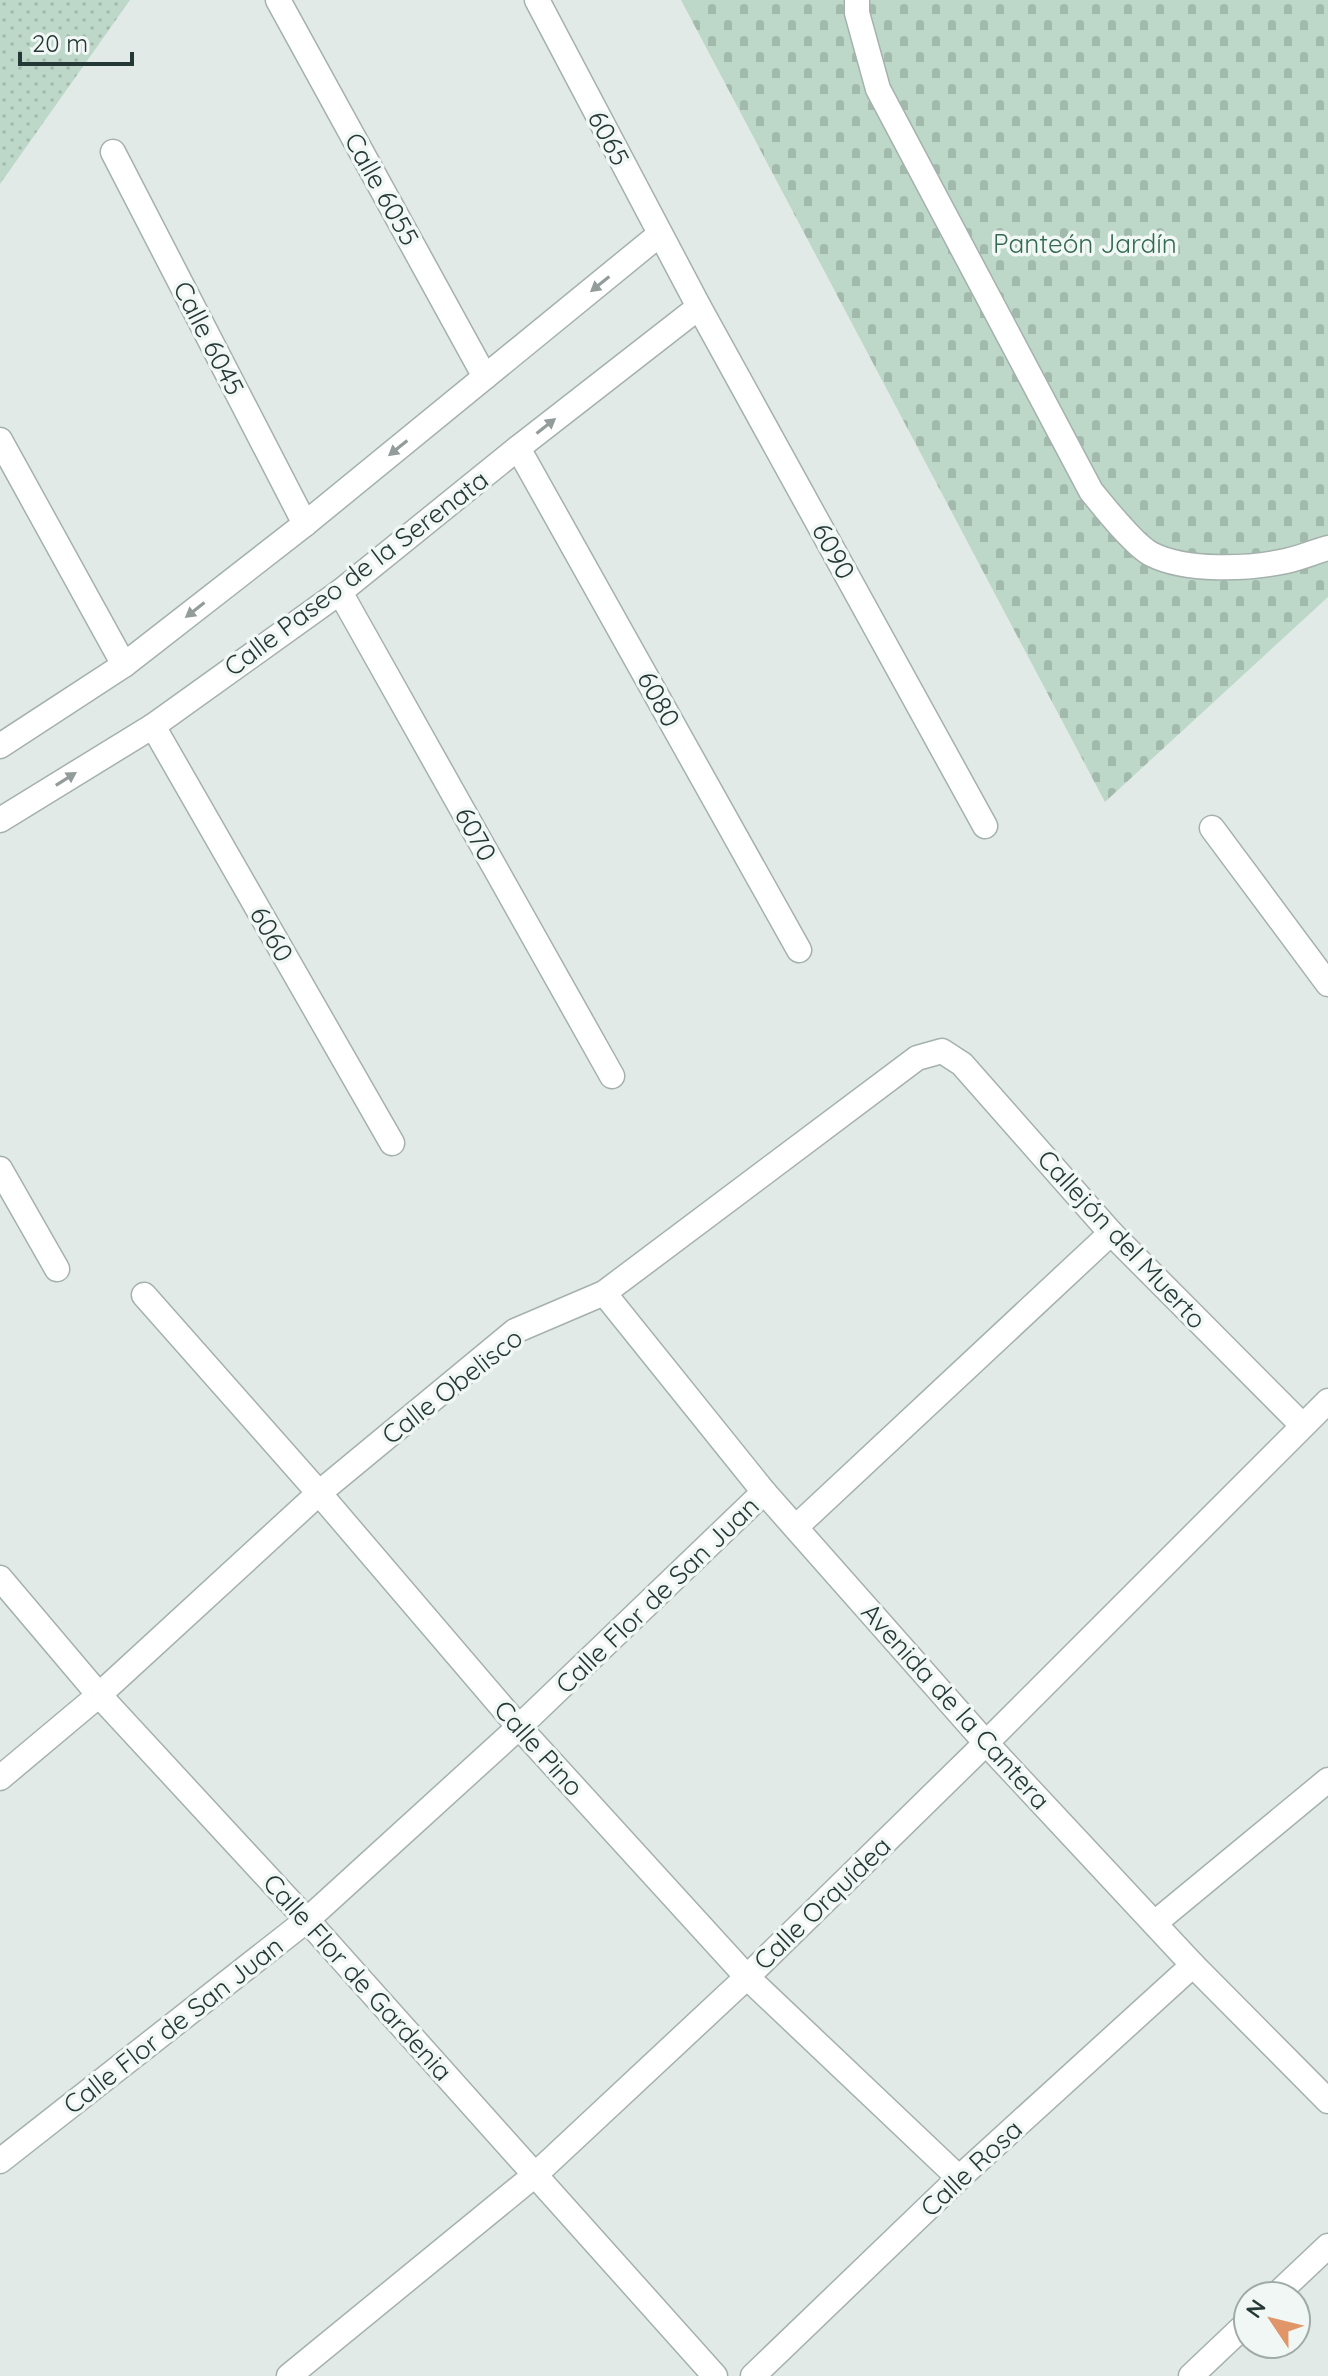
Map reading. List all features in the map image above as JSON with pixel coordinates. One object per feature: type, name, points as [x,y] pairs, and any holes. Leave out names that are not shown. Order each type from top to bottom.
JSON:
[{"type":"street","name":"Calle 6055","points":[[278,0],[485,377]]},
{"type":"street","name":"6065","points":[[537,0],[683,275]]},
{"type":"street","points":[[857,0],[857,13],[878,89],[1091,491],[1117,522],[1149,553],[1184,565],[1225,567],[1286,561],[1328,548]]},
{"type":"street","name":"Calle 6045","points":[[113,152],[305,524]]},
{"type":"street","points":[[0,746],[124,665],[305,524],[660,234]]},
{"type":"street","name":"6090","points":[[683,275],[985,826]]},
{"type":"street","name":"Calle Paseo de la Serenata","points":[[0,820],[153,726],[340,592],[699,307]]},
{"type":"street","points":[[0,440],[124,665]]},
{"type":"street","name":"6080","points":[[518,448],[799,950]]},
{"type":"street","name":"6070","points":[[340,592],[612,1076]]},
{"type":"street","name":"6060","points":[[153,726],[392,1143]]},
{"type":"street","points":[[1212,828],[1328,984]]},
{"type":"street","name":"Callejón del Muerto","points":[[942,1051],[962,1064],[1111,1233],[1302,1425]]},
{"type":"street","name":"Calle Obelisco","points":[[0,1778],[99,1695],[319,1493],[515,1331],[604,1293],[917,1058],[942,1051]]},
{"type":"street","points":[[0,1169],[57,1269]]},
{"type":"street","name":"Calle Flor de San Juan","points":[[796,1527],[1111,1233]]},
{"type":"street","name":"Avenida de la Cantera","points":[[604,1293],[764,1492],[986,1743],[1193,1965],[1328,2101]]},
{"type":"street","name":"Calle Pino","points":[[144,1295],[519,1727],[747,1977],[959,2178]]},
{"type":"street","name":"Calle Orquídea","points":[[289,2376],[536,2174],[747,1977],[1328,1401]]},
{"type":"street","name":"Calle Flor de San Juan","points":[[0,2161],[307,1920],[519,1727],[764,1492]]},
{"type":"street","name":"Calle Flor de Gardenia","points":[[0,1578],[99,1695],[307,1920],[715,2376]]},
{"type":"street","points":[[1156,1922],[1328,1780]]},
{"type":"street","name":"Calle Rosa","points":[[757,2375],[959,2178],[1193,1965]]},
{"type":"street","points":[[1292,2280],[1328,2246]]},
{"type":"street","points":[[1191,2376],[1232,2337]]},
{"type":"green space","points":[[0,0],[130,0],[0,184]]},
{"type":"green space","name":"Panteón Jardín","points":[[681,0],[1328,0],[1328,597],[1105,802]]}]
